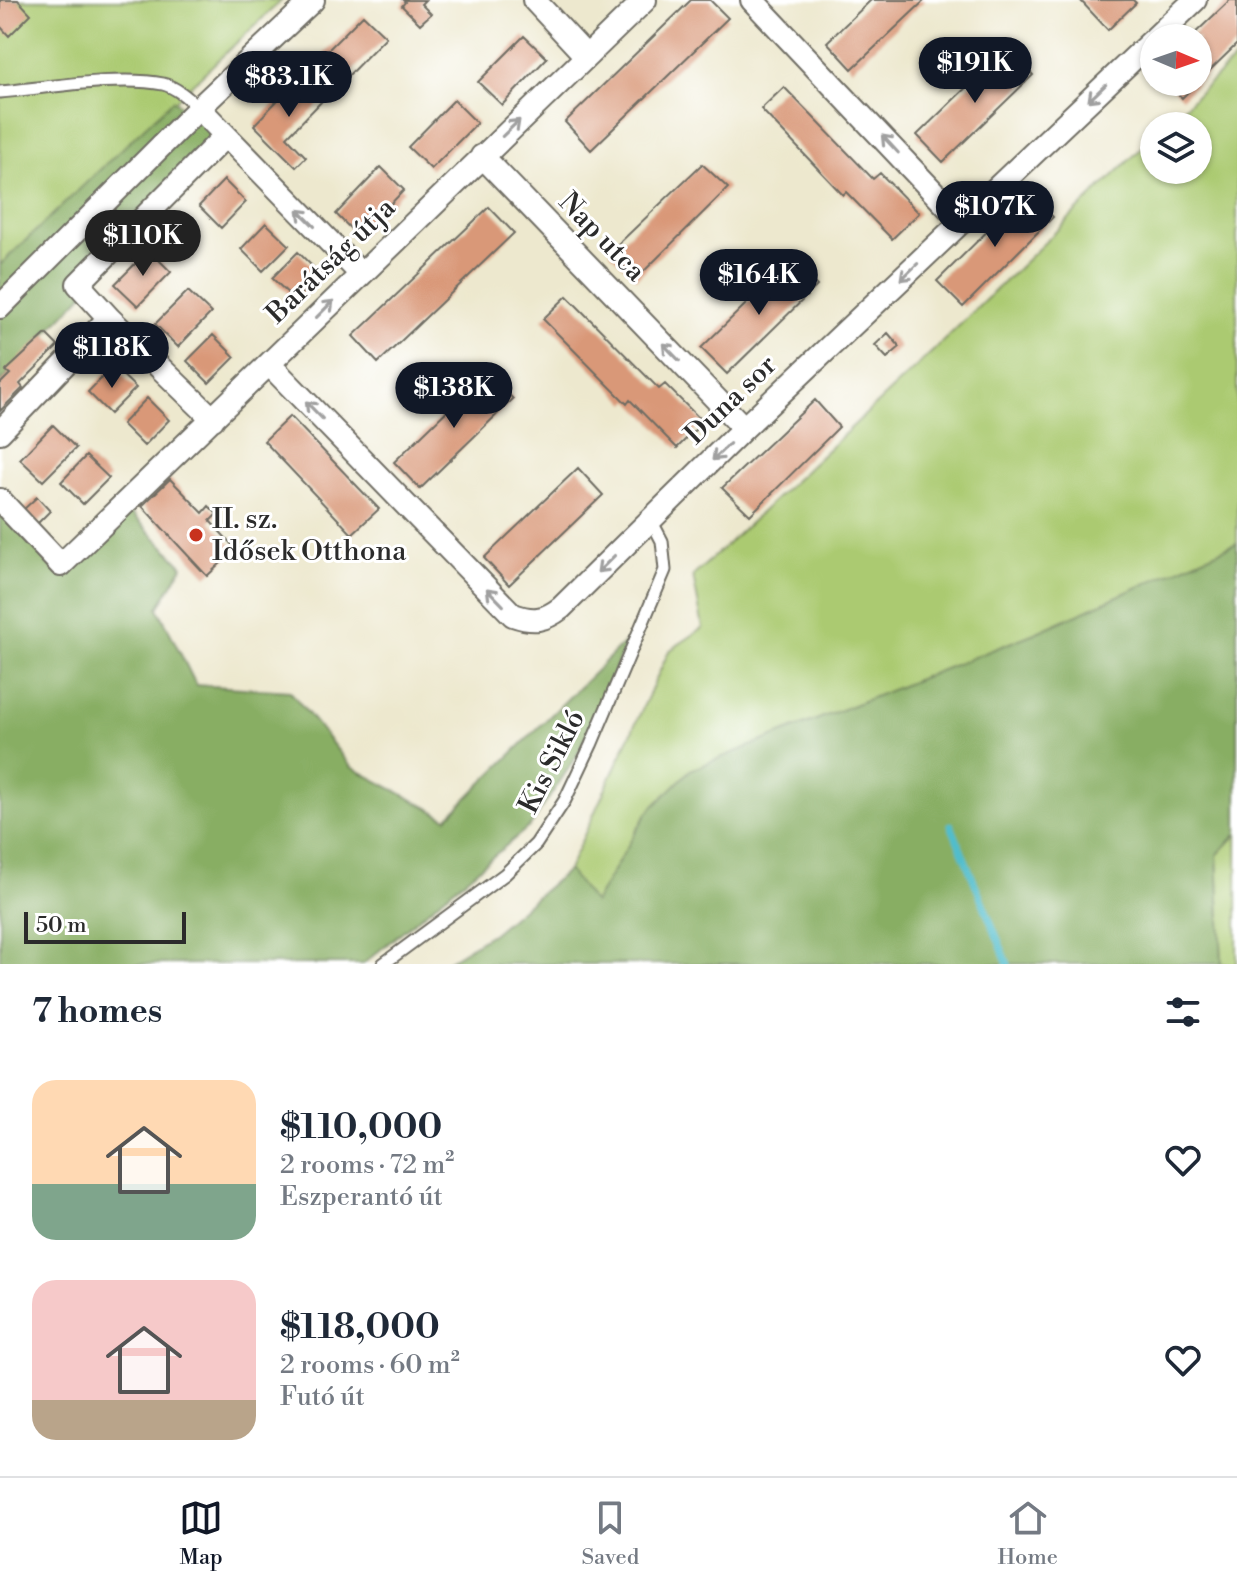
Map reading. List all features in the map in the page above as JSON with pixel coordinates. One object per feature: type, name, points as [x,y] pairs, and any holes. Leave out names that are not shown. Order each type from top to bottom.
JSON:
[{"type":"street","points":[[0,307],[199,108],[313,0]]},
{"type":"street","points":[[534,0],[586,56]]},
{"type":"street","name":"Barátság útja","points":[[0,500],[61,565],[645,0]]},
{"type":"street","points":[[752,0],[962,222]]},
{"type":"street","name":"Duna sor","points":[[1169,24],[1189,2]]},
{"type":"street","name":"Duna sor","points":[[269,364],[513,615],[528,620],[547,619],[1140,53]]},
{"type":"street","points":[[199,108],[360,273]]},
{"type":"street","points":[[213,419],[78,284],[225,136]]},
{"type":"street","name":"Nap utca","points":[[482,156],[744,428]]},
{"type":"street","points":[[0,432],[109,318]]},
{"type":"lane","points":[[0,92],[142,83],[165,85],[186,96],[199,108]]},
{"type":"lane","name":"Kis Sikló","points":[[383,964],[505,874],[536,844],[565,800],[665,570],[662,541],[651,520]]},
{"type":"green space","points":[[0,0],[282,0],[0,265]]},
{"type":"green space","points":[[1237,57],[1237,543],[647,813],[594,904],[568,870],[669,651],[703,628],[693,576],[933,351],[1140,150],[1140,184],[1212,184],[1212,112],[1179,112],[1196,96],[1212,96],[1212,81]]},
{"type":"green space","points":[[173,100],[226,142],[0,383],[0,265]]},
{"type":"green space","points":[[126,508],[183,566],[158,608],[196,685],[290,691],[351,767],[447,818],[628,639],[578,754],[531,825],[363,964],[0,964],[0,511],[58,574]]},
{"type":"green space","points":[[1237,543],[1237,834],[1217,855],[1222,964],[443,964],[493,933],[568,870],[594,903],[647,813],[690,770],[1037,632]]},
{"type":"green space","points":[[1237,834],[1237,964],[1222,964],[1217,855]]},
{"type":"building","points":[[0,0],[18,0],[31,14],[9,36],[0,26]]},
{"type":"building","points":[[403,0],[425,0],[421,4],[431,14],[420,24],[402,6]]},
{"type":"building","points":[[691,0],[710,0],[728,18],[591,150],[565,122]]},
{"type":"building","points":[[871,0],[925,0],[852,69],[827,42]]},
{"type":"building","points":[[1080,0],[1133,0],[1136,3],[1108,30]]},
{"type":"building","points":[[1230,0],[1237,0],[1237,44],[1212,68],[1212,24],[1205,24]]},
{"type":"building","points":[[363,15],[386,37],[340,84],[317,61]]},
{"type":"building","points":[[524,36],[547,58],[502,105],[478,82]]},
{"type":"building","points":[[1007,48],[1033,75],[943,162],[917,135]]},
{"type":"building","points":[[299,78],[322,101],[287,137],[306,157],[296,167],[254,125]]},
{"type":"building","points":[[784,87],[873,179],[880,173],[919,213],[892,239],[846,192],[843,195],[761,109]]},
{"type":"building","points":[[454,100],[477,123],[431,169],[408,147]]},
{"type":"building","points":[[702,164],[728,188],[636,279],[610,252]]},
{"type":"building","points":[[381,167],[404,190],[359,237],[336,214]]},
{"type":"building","points":[[224,180],[246,202],[221,228],[199,206]]},
{"type":"building","points":[[1028,191],[1053,217],[963,307],[937,281]]},
{"type":"building","points":[[489,207],[514,233],[378,363],[353,336]]},
{"type":"building","points":[[266,223],[289,245],[263,271],[241,249]]},
{"type":"building","points":[[149,250],[171,272],[138,306],[115,284]]},
{"type":"building","points":[[298,252],[320,274],[295,300],[272,278]]},
{"type":"building","points":[[791,260],[817,286],[727,374],[701,348]]},
{"type":"building","points":[[188,291],[211,313],[178,347],[155,324]]},
{"type":"building","points":[[567,296],[659,389],[665,384],[703,422],[677,448],[630,400],[627,404],[543,319]]},
{"type":"building","points":[[888,333],[900,347],[887,358],[875,345]]},
{"type":"building","points":[[46,334],[58,346],[20,384],[23,388],[0,411],[0,384],[10,374],[6,371]]},
{"type":"building","points":[[213,335],[235,357],[209,383],[187,361]]},
{"type":"building","points":[[113,366],[136,388],[110,414],[88,392]]},
{"type":"building","points":[[487,372],[513,399],[420,489],[394,462]]},
{"type":"building","points":[[147,398],[169,420],[144,446],[122,424]]},
{"type":"building","points":[[815,400],[839,427],[750,515],[722,488]]},
{"type":"building","points":[[290,416],[379,509],[352,534],[264,441]]},
{"type":"building","points":[[53,425],[76,448],[43,481],[20,459]]},
{"type":"building","points":[[86,456],[109,478],[83,504],[61,482]]},
{"type":"building","points":[[578,468],[603,495],[509,585],[484,558]]},
{"type":"building","name":"II. sz. Idősek Otthona","points":[[170,479],[203,513],[209,506],[217,514],[210,521],[236,549],[207,576],[142,506]]},
{"type":"building","points":[[37,497],[50,511],[37,524],[23,510]]},
{"type":"waterway","points":[[951,825],[1008,964]]},
{"type":"place","name":"II. sz. Idősek Otthona","points":[[196,535]]}]
